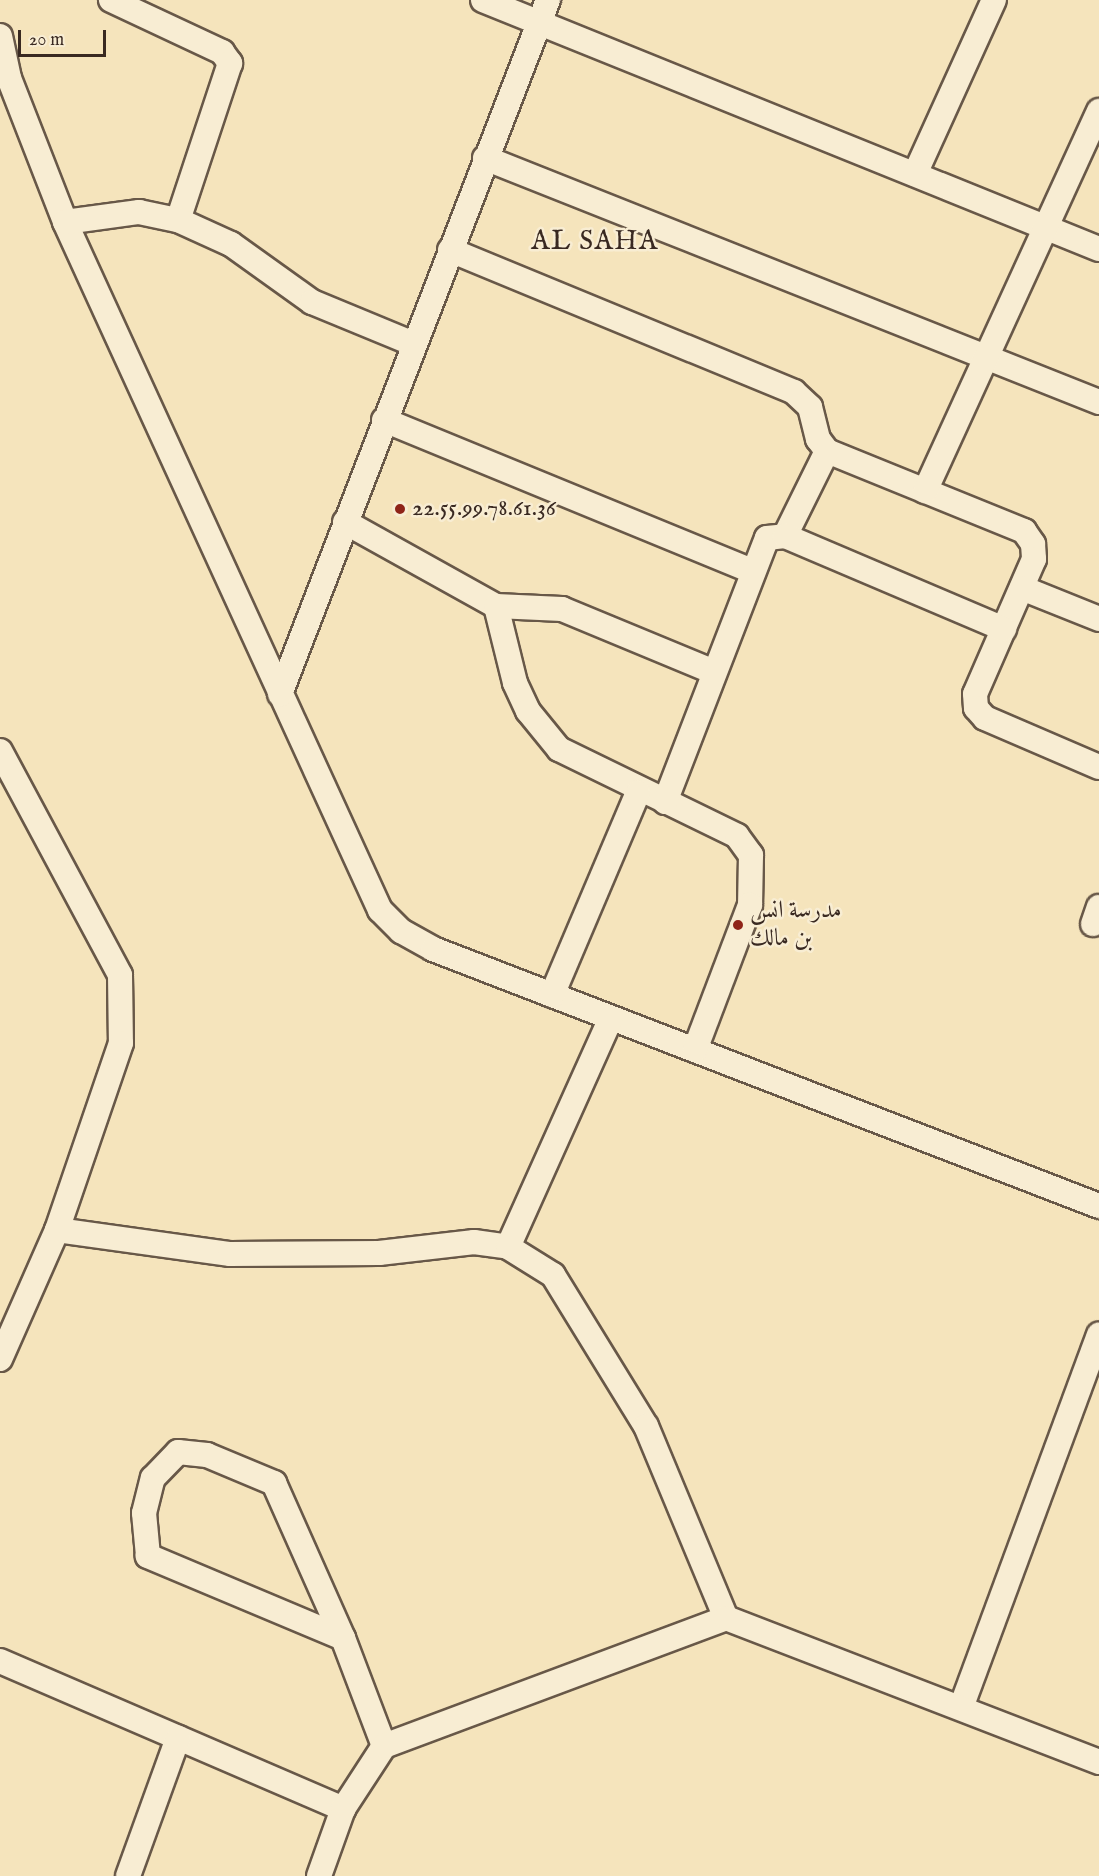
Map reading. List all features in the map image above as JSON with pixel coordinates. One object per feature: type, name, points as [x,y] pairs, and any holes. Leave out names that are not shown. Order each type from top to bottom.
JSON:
[{"type":"street","points":[[111,0],[222,52],[230,63],[178,220]]},
{"type":"street","points":[[483,0],[1050,227],[1099,249]]},
{"type":"street","points":[[280,694],[485,158],[548,0]]},
{"type":"street","points":[[915,174],[994,0]]},
{"type":"street","points":[[0,36],[9,78],[65,222],[380,910],[401,931],[433,949],[1099,1206]]},
{"type":"street","points":[[925,491],[1050,227],[1099,111]]},
{"type":"street","points":[[485,158],[989,356],[1099,402]]},
{"type":"street","points":[[65,222],[139,212],[178,220],[231,244],[312,302],[414,344]]},
{"type":"street","points":[[450,250],[794,392],[810,406],[818,439],[827,451],[1024,531],[1033,544],[1034,559],[975,694],[976,708],[985,718],[1099,767]]},
{"type":"street","points":[[384,420],[752,571]]},
{"type":"street","points":[[785,536],[827,451]]},
{"type":"street","points":[[345,522],[496,606],[562,609],[714,672]]},
{"type":"street","points":[[665,802],[752,571],[767,538],[785,536],[1004,629]]},
{"type":"street","points":[[1022,588],[1099,620]]},
{"type":"street","points":[[496,606],[515,683],[542,731],[559,749],[638,792],[665,802],[737,836],[751,855],[750,905],[695,1050]]},
{"type":"street","points":[[0,751],[120,975],[121,1042],[57,1230],[0,1359]]},
{"type":"street","points":[[552,996],[638,792]]},
{"type":"street","points":[[508,1247],[611,1018]]},
{"type":"street","points":[[57,1230],[230,1254],[380,1253],[474,1242],[508,1247],[553,1275],[646,1426],[726,1618]]},
{"type":"street","points":[[962,1705],[1099,1335]]},
{"type":"street","points":[[343,1638],[148,1556],[144,1513],[153,1478],[178,1452],[207,1455],[274,1483],[343,1638],[384,1746]]},
{"type":"street","points":[[319,1876],[343,1809],[384,1746],[726,1618],[962,1705],[1099,1762]]},
{"type":"street","points":[[0,1661],[343,1809]]},
{"type":"street","points":[[128,1876],[178,1738]]},
{"type":"place","name":"22.55.99.78.61.36","points":[[400,509]]},
{"type":"place","name":"مدرسة انس بن مالك","points":[[738,925]]},
{"type":"district","name":"AL SAHA","points":[[595,243]]}]
